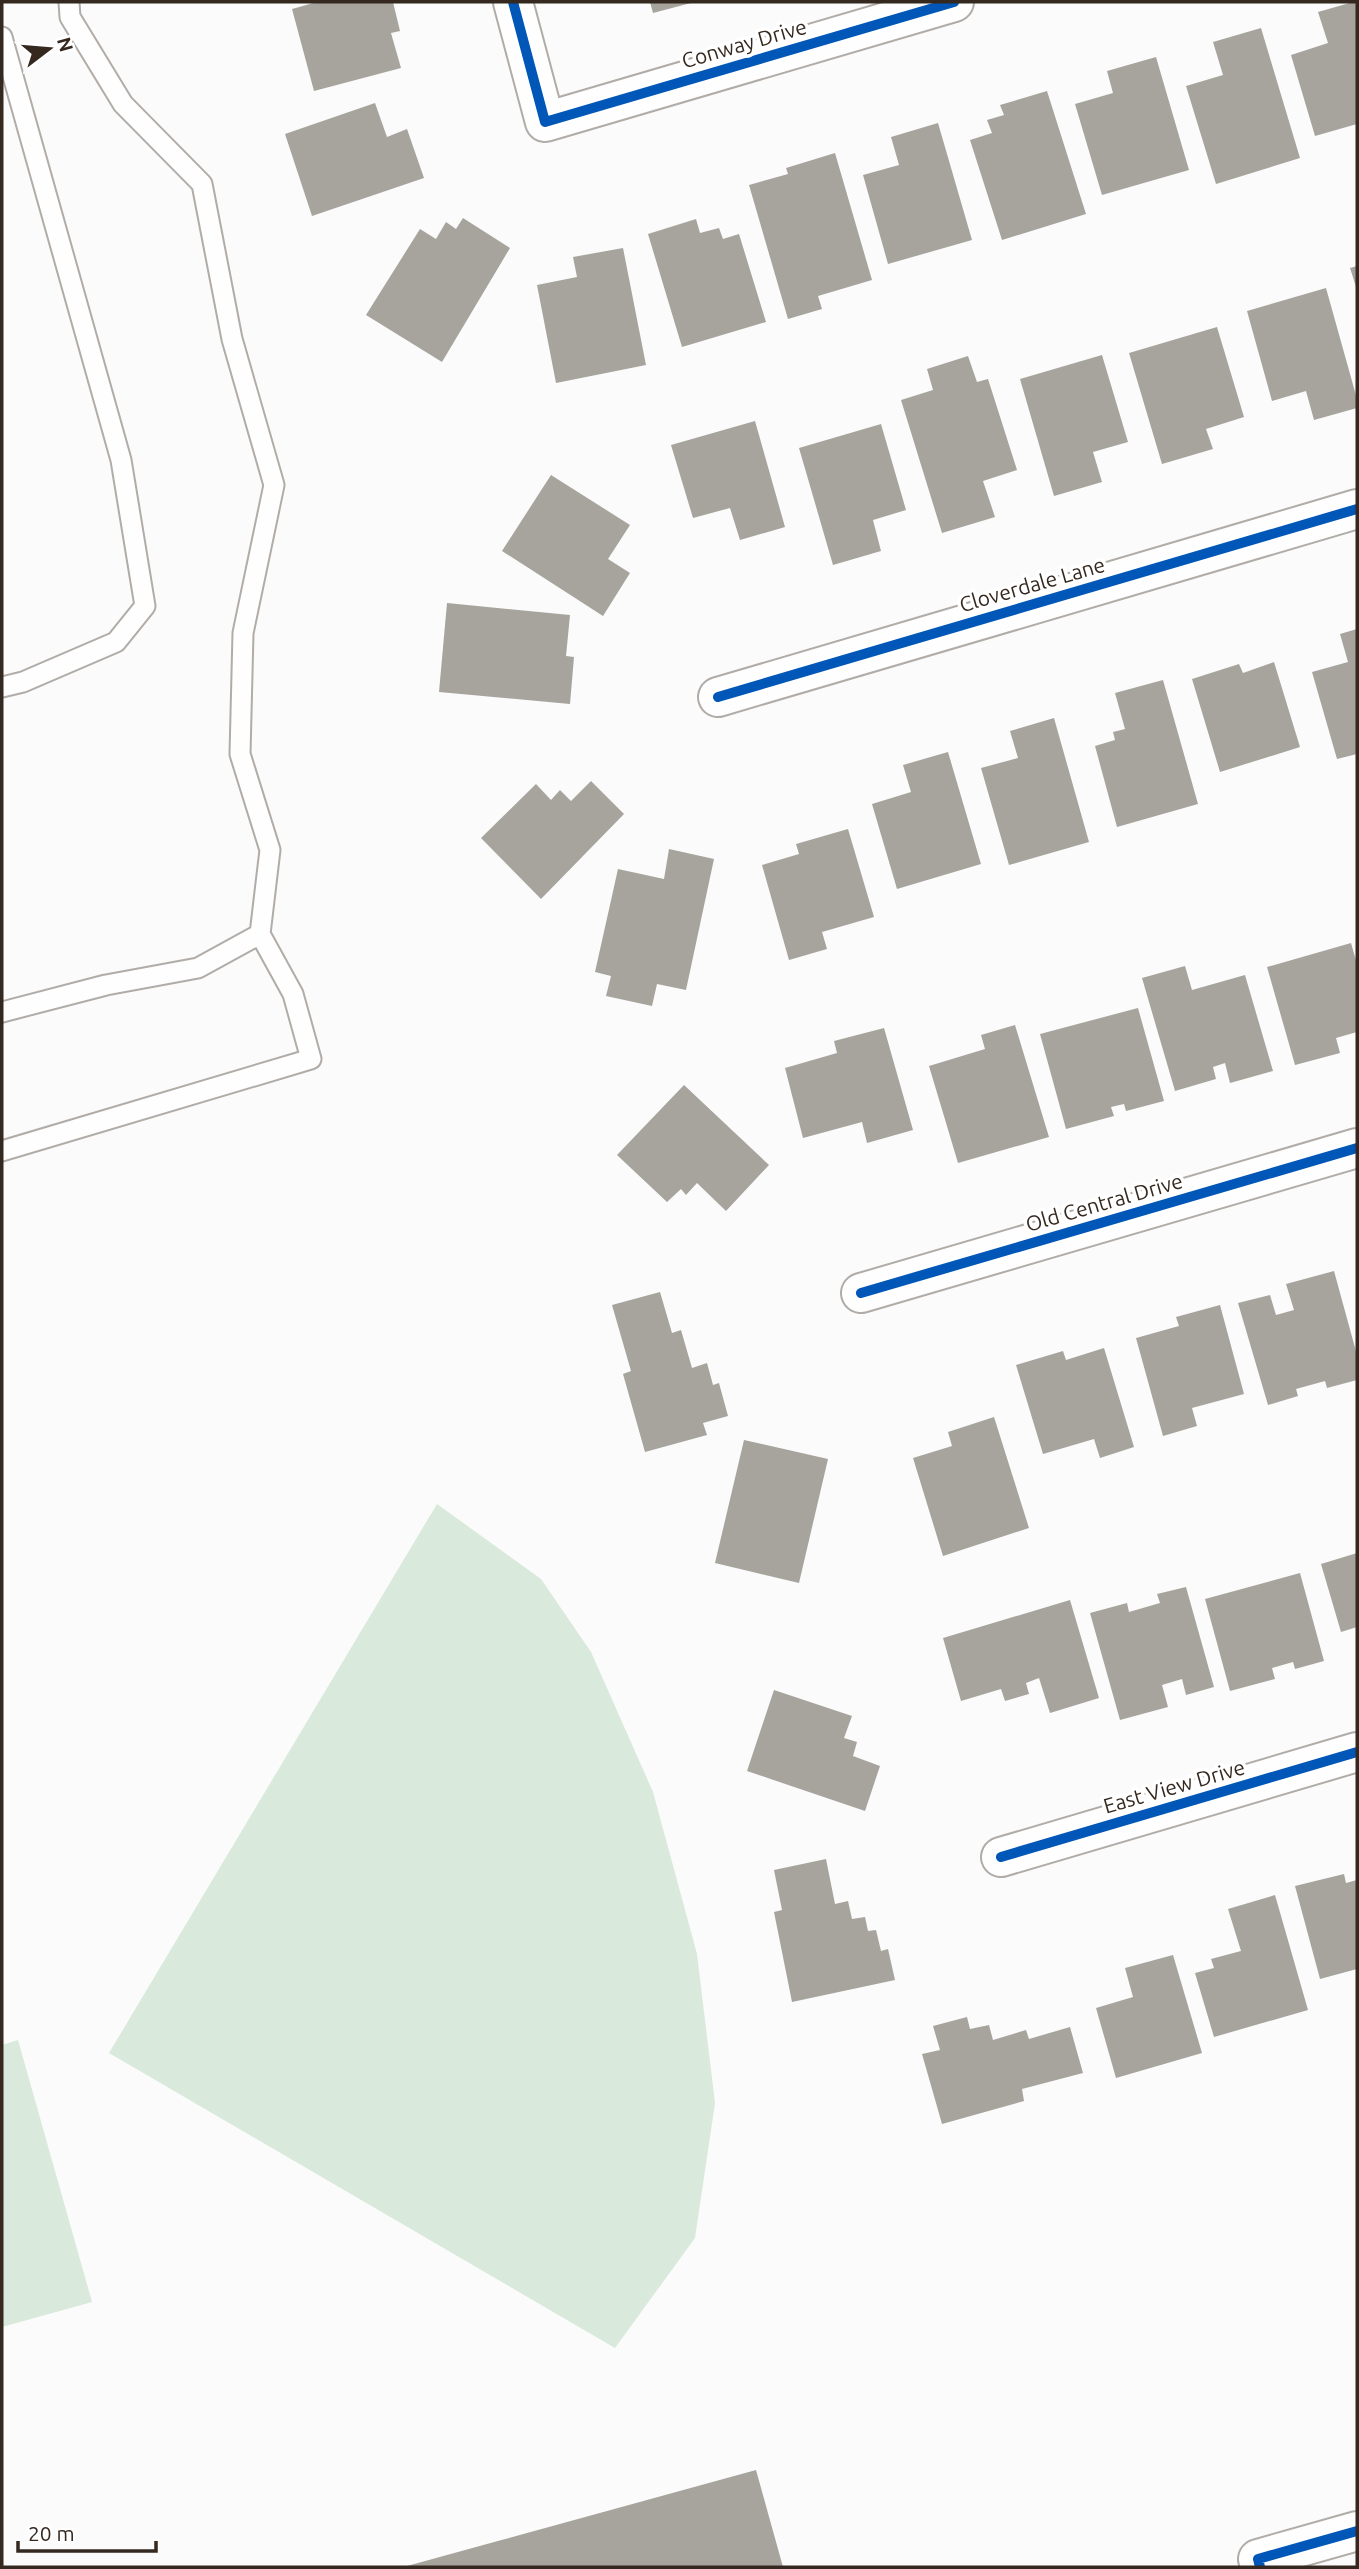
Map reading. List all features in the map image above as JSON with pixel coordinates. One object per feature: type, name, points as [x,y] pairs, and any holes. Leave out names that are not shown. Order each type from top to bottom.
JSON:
[{"type":"street","name":"Conway Drive","points":[[513,2],[545,122],[954,2]]},
{"type":"street","name":"Cloverdale Lane","points":[[718,696],[1357,509]]},
{"type":"street","name":"Old Central Drive","points":[[861,1293],[1357,1148]]},
{"type":"street","name":"East View Drive","points":[[1001,1857],[1357,1752]]},
{"type":"street","points":[[1259,2563],[1357,2531]]},
{"type":"lane","points":[[2,1151],[311,1059],[293,994],[260,934],[270,850],[240,754],[243,633],[274,485],[232,340],[202,184],[123,104],[70,17],[69,2]]},
{"type":"lane","points":[[2,37],[121,460],[145,606],[116,642],[23,682],[2,687]]},
{"type":"lane","points":[[2,1012],[106,985],[198,968],[260,934]]},
{"type":"green space","points":[[437,1504],[541,1579],[591,1652],[653,1792],[697,1954],[715,2103],[695,2238],[615,2348],[109,2053]]},
{"type":"green space","points":[[18,2040],[92,2302],[2,2327],[2,2045]]},
{"type":"building","points":[[317,2],[393,2],[400,31],[391,33],[401,68],[314,91],[292,9]]},
{"type":"building","points":[[650,2],[690,2],[691,3],[653,13]]},
{"type":"building","points":[[1357,2],[1357,124],[1315,136],[1291,55],[1328,43],[1318,12]]},
{"type":"building","points":[[1261,28],[1300,158],[1216,184],[1186,86],[1223,75],[1213,42]]},
{"type":"building","points":[[1156,57],[1189,170],[1102,195],[1075,104],[1113,93],[1107,71]]},
{"type":"building","points":[[1047,91],[1086,214],[1002,240],[970,140],[992,133],[987,120],[1004,115],[1000,105]]},
{"type":"building","points":[[375,103],[387,137],[407,129],[424,178],[312,216],[285,134]]},
{"type":"building","points":[[938,123],[972,240],[888,264],[863,175],[899,165],[891,137]]},
{"type":"building","points":[[835,153],[872,280],[818,296],[822,309],[788,319],[749,185],[788,174],[786,168]]},
{"type":"building","points":[[463,218],[510,248],[442,362],[366,315],[420,229],[436,239],[446,222],[456,229]]},
{"type":"building","points":[[696,219],[700,233],[719,228],[723,239],[739,234],[766,322],[682,347],[648,234]]},
{"type":"building","points":[[623,248],[646,365],[556,383],[537,285],[577,277],[573,257]]},
{"type":"building","points":[[1357,266],[1357,290],[1350,268]]},
{"type":"building","points":[[1326,288],[1357,399],[1357,408],[1314,420],[1306,391],[1272,401],[1247,311]]},
{"type":"building","points":[[1217,327],[1244,417],[1206,429],[1213,449],[1162,464],[1129,353]]},
{"type":"building","points":[[1102,355],[1128,442],[1093,452],[1102,482],[1054,496],[1020,379]]},
{"type":"building","points":[[968,356],[977,382],[988,379],[1017,470],[983,481],[995,517],[942,533],[901,400],[933,390],[927,369]]},
{"type":"building","points":[[755,421],[785,527],[740,540],[730,508],[693,518],[671,445]]},
{"type":"building","points":[[881,424],[906,510],[873,520],[881,551],[833,565],[799,448]]},
{"type":"building","points":[[551,475],[630,525],[608,559],[630,573],[603,616],[502,551]]},
{"type":"building","points":[[447,603],[570,615],[566,656],[574,657],[570,704],[439,692]]},
{"type":"building","points":[[1357,629],[1357,754],[1337,759],[1312,672],[1348,662],[1340,634]]},
{"type":"building","points":[[1274,662],[1300,747],[1220,772],[1192,679],[1239,664],[1243,673]]},
{"type":"building","points":[[1163,680],[1198,804],[1117,827],[1095,746],[1115,740],[1113,732],[1125,729],[1115,693]]},
{"type":"building","points":[[1054,718],[1089,842],[1009,865],[981,768],[1018,758],[1010,731]]},
{"type":"building","points":[[948,752],[981,864],[897,889],[872,804],[911,792],[903,765]]},
{"type":"building","points":[[591,781],[624,814],[541,899],[481,838],[536,784],[551,800],[560,790],[571,801]]},
{"type":"building","points":[[848,829],[874,917],[822,932],[827,949],[789,960],[762,865],[799,854],[796,844]]},
{"type":"building","points":[[669,849],[714,859],[686,990],[657,984],[652,1006],[606,996],[611,976],[595,972],[618,869],[664,879]]},
{"type":"building","points":[[1351,943],[1357,964],[1357,1032],[1336,1038],[1340,1053],[1295,1065],[1267,967]]},
{"type":"building","points":[[1185,966],[1192,990],[1245,975],[1273,1071],[1230,1083],[1225,1063],[1213,1067],[1216,1079],[1175,1091],[1142,978]]},
{"type":"building","points":[[1138,1008],[1164,1101],[1126,1111],[1124,1104],[1111,1107],[1114,1116],[1066,1129],[1040,1034]]},
{"type":"building","points":[[1015,1025],[1049,1137],[958,1163],[929,1066],[985,1049],[981,1035]]},
{"type":"building","points":[[884,1028],[913,1130],[867,1143],[862,1122],[803,1138],[785,1068],[837,1053],[834,1041]]},
{"type":"building","points":[[684,1085],[769,1165],[726,1211],[697,1183],[686,1195],[681,1189],[667,1202],[617,1155]]},
{"type":"building","points":[[1334,1271],[1357,1355],[1357,1380],[1327,1388],[1325,1381],[1296,1389],[1298,1396],[1268,1405],[1238,1303],[1270,1295],[1276,1315],[1294,1310],[1286,1284]]},
{"type":"building","points":[[660,1292],[672,1333],[681,1330],[692,1368],[707,1363],[713,1385],[719,1383],[728,1416],[703,1423],[707,1435],[645,1452],[623,1374],[631,1371],[612,1305]]},
{"type":"building","points":[[1220,1305],[1244,1394],[1192,1408],[1197,1426],[1163,1436],[1136,1338],[1179,1326],[1176,1317]]},
{"type":"building","points":[[1104,1348],[1134,1447],[1100,1458],[1094,1439],[1043,1454],[1016,1365],[1063,1351],[1066,1360]]},
{"type":"building","points":[[994,1417],[1029,1528],[943,1556],[913,1458],[952,1446],[948,1432]]},
{"type":"building","points":[[744,1440],[828,1459],[799,1583],[715,1563]]},
{"type":"building","points":[[1357,1553],[1357,1627],[1341,1632],[1321,1564]]},
{"type":"building","points":[[1300,1573],[1324,1661],[1295,1669],[1293,1662],[1272,1668],[1275,1679],[1230,1691],[1205,1599]]},
{"type":"building","points":[[1186,1587],[1214,1687],[1186,1695],[1182,1679],[1162,1685],[1168,1707],[1120,1720],[1090,1613],[1127,1603],[1129,1612],[1160,1603],[1157,1594]]},
{"type":"building","points":[[1070,1600],[1099,1698],[1050,1713],[1039,1678],[1026,1683],[1029,1694],[1005,1701],[1001,1689],[961,1701],[943,1638]]},
{"type":"building","points":[[774,1690],[852,1716],[844,1738],[857,1742],[853,1756],[880,1766],[865,1811],[747,1771]]},
{"type":"building","points":[[826,1859],[835,1904],[848,1901],[852,1919],[865,1917],[868,1931],[876,1930],[881,1951],[888,1949],[895,1980],[792,2002],[774,1912],[782,1910],[774,1870]]},
{"type":"building","points":[[1344,1874],[1346,1883],[1357,1880],[1357,1969],[1320,1979],[1295,1886]]},
{"type":"building","points":[[1275,1895],[1308,2010],[1214,2037],[1195,1973],[1214,1968],[1211,1959],[1241,1951],[1228,1909]]},
{"type":"building","points":[[1173,1955],[1202,2053],[1116,2078],[1096,2008],[1133,1997],[1125,1968]]},
{"type":"building","points":[[967,2017],[970,2029],[989,2025],[993,2040],[1026,2030],[1029,2039],[1070,2027],[1083,2073],[1022,2089],[1024,2101],[942,2124],[922,2054],[940,2050],[933,2026]]},
{"type":"building","points":[[756,2470],[783,2567],[407,2567],[407,2566]]},
{"type":"cycle path","points":[[513,2],[545,122],[954,2]]},
{"type":"cycle path","points":[[718,697],[1357,509]]},
{"type":"cycle path","points":[[861,1293],[1357,1148]]},
{"type":"cycle path","points":[[1001,1857],[1357,1752]]},
{"type":"cycle path","points":[[1260,2567],[1258,2559],[1357,2531]]}]
